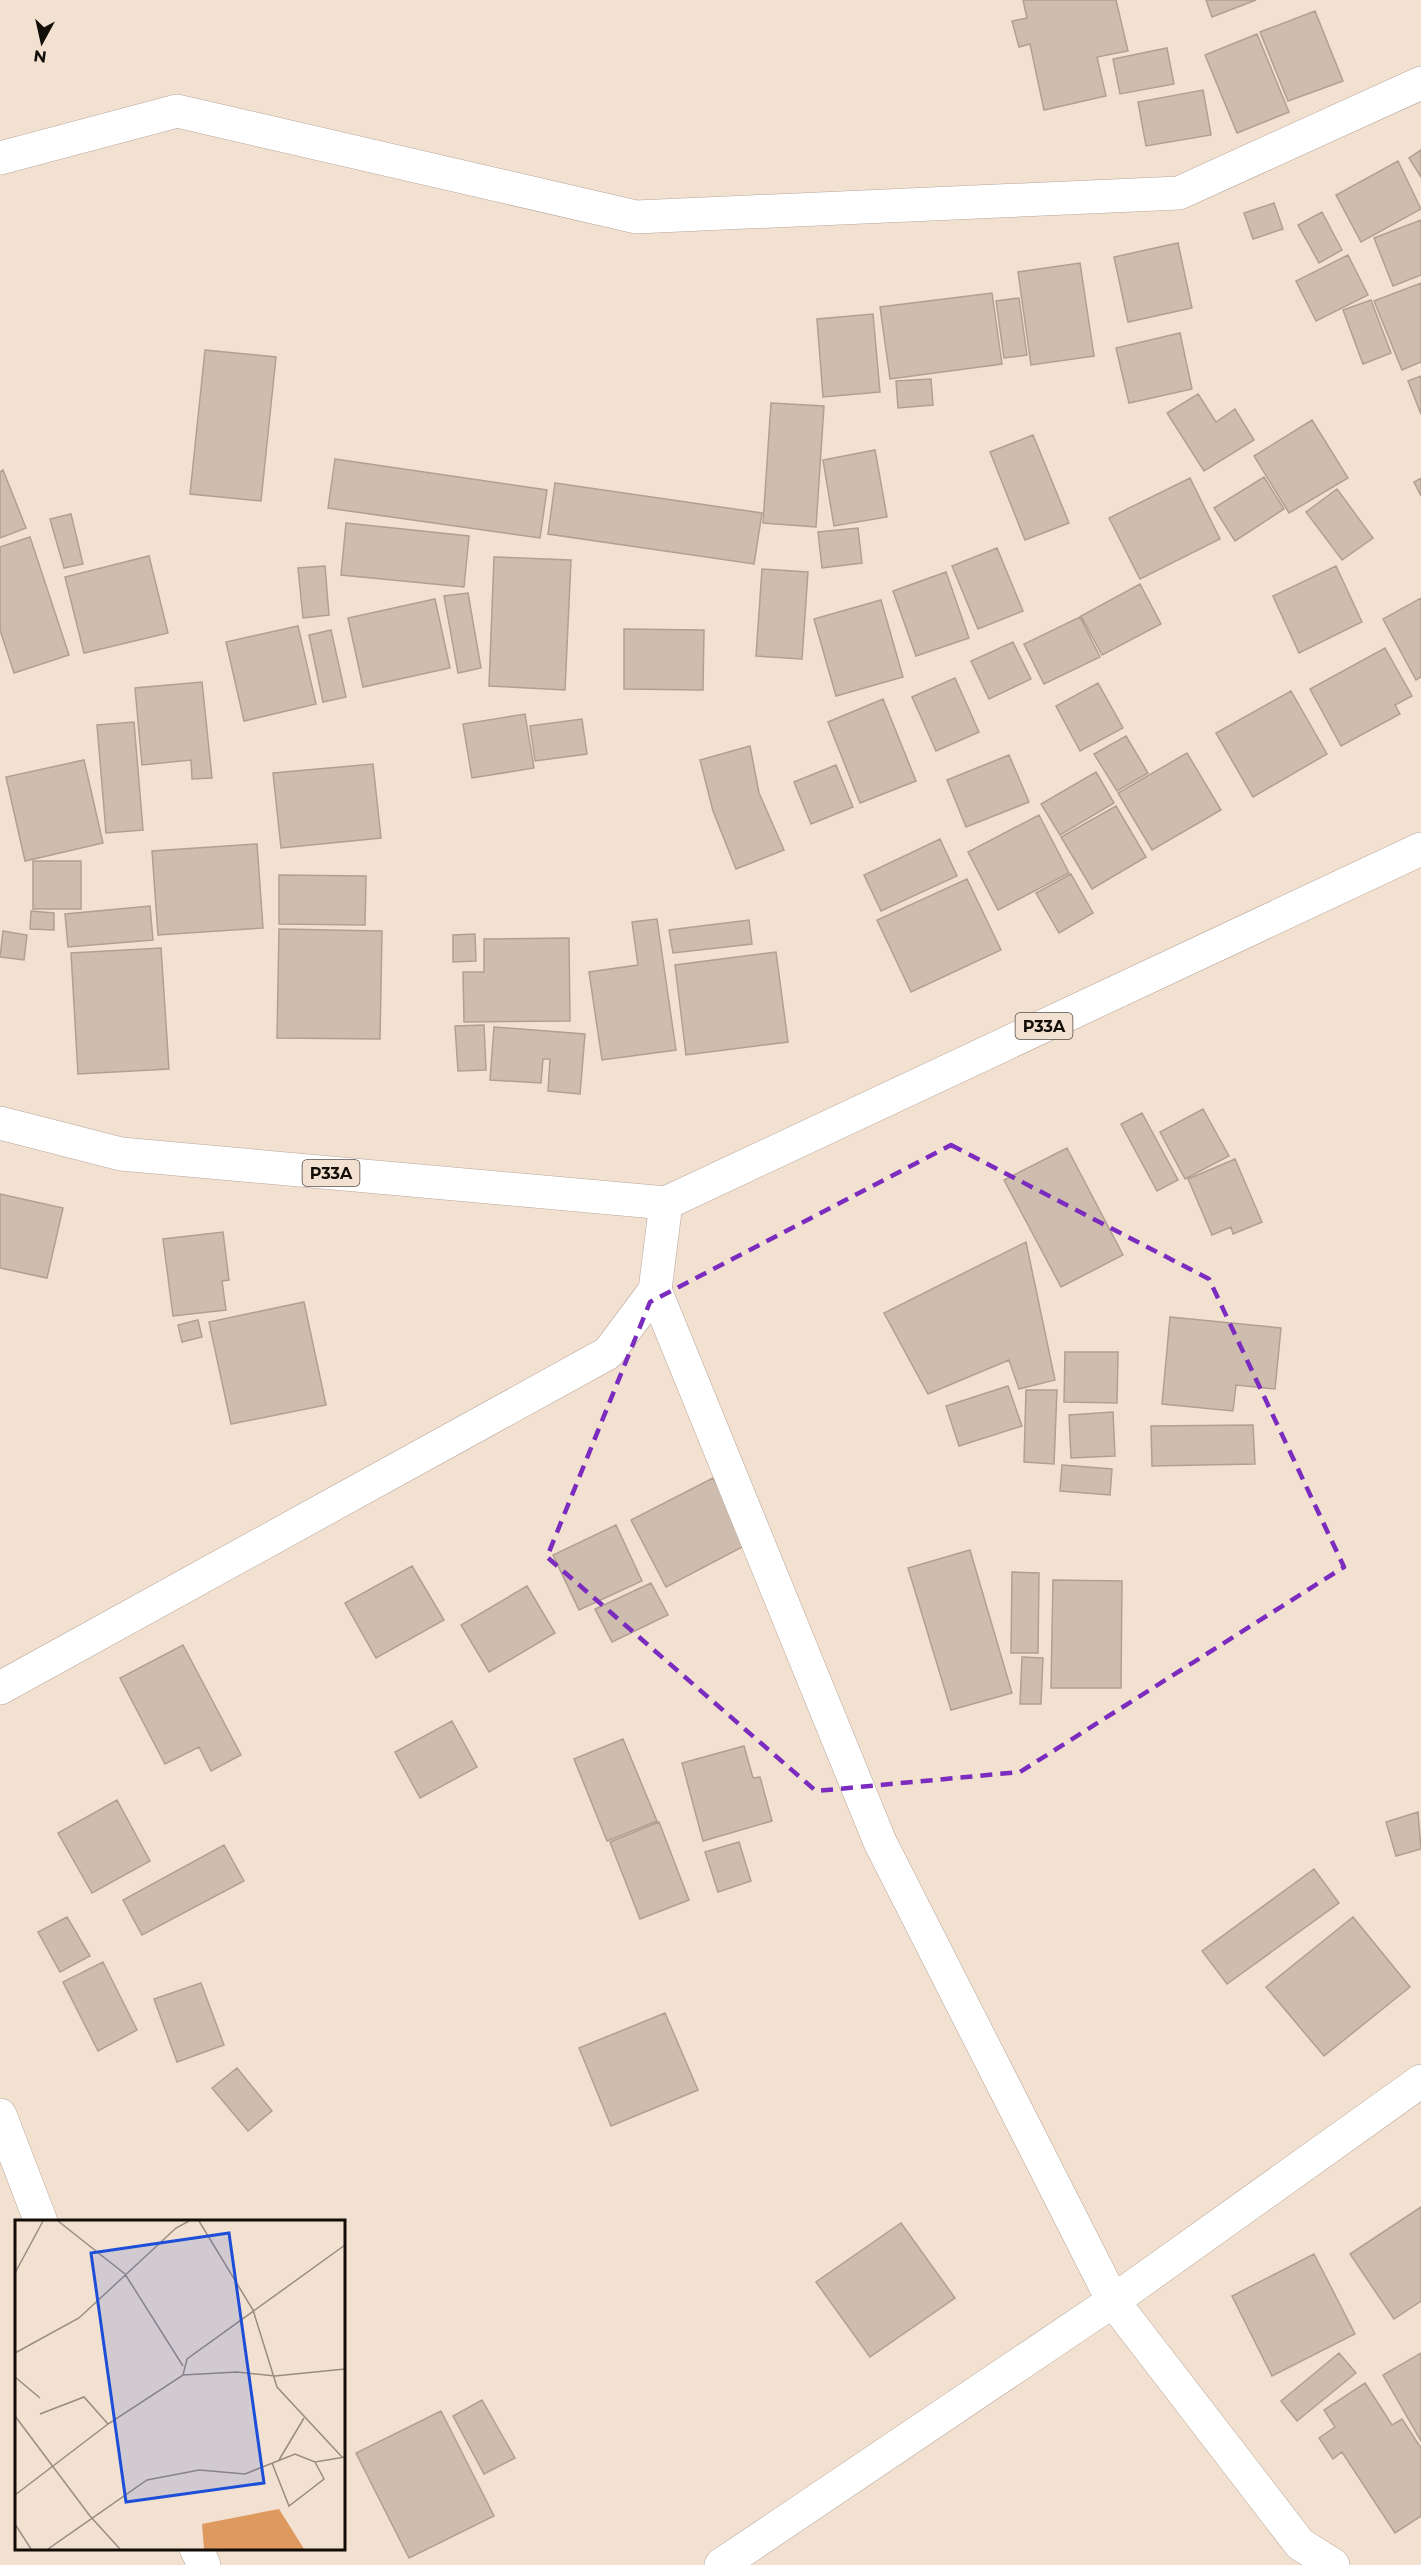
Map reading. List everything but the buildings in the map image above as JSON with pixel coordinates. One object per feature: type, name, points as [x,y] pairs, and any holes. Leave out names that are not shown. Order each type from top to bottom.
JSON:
[{"type":"street","points":[[0,158],[177,111],[636,217],[1179,193],[1421,83]]},
{"type":"street","name":"P33A","points":[[0,1123],[121,1154],[666,1203],[1421,849]]},
{"type":"street","points":[[666,1203],[655,1290],[880,1842],[1113,2301],[1300,2544],[1333,2565]]},
{"type":"street","points":[[0,1688],[608,1353],[655,1290]]},
{"type":"street","points":[[721,2565],[1113,2301],[1421,2081]]},
{"type":"street","points":[[0,2115],[39,2220]]},
{"type":"street","points":[[197,2550],[204,2565]]},
{"type":"highlighted area","points":[[951,1145],[1209,1279],[1344,1567],[1020,1772],[816,1791],[547,1557],[650,1302]]}]
